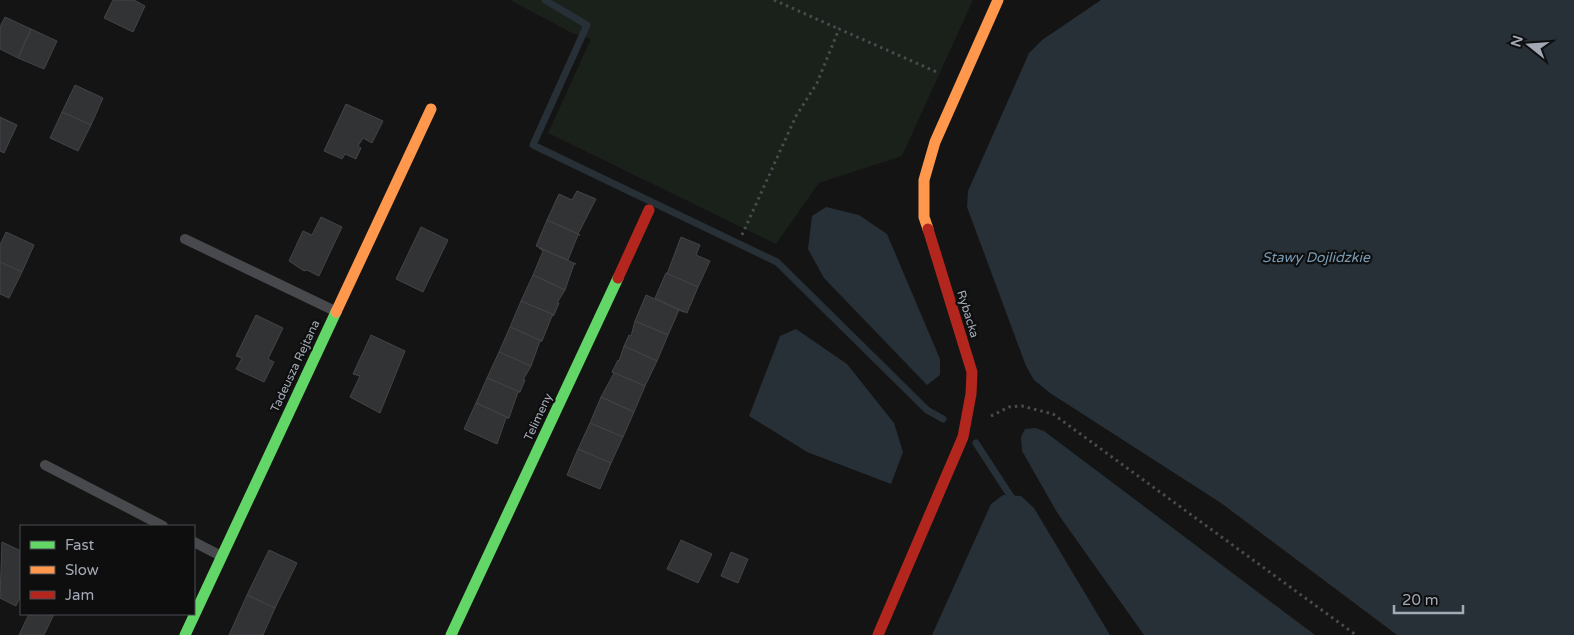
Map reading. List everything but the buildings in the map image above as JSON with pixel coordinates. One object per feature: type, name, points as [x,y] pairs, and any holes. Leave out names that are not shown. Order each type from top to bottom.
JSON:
[{"type":"street","name":"Rybacka","points":[[878,635],[963,436],[968,414],[972,372],[924,217],[924,180],[935,142],[998,0]]},
{"type":"street","name":"Tadeusza Rejtana","points":[[195,612],[431,110]]},
{"type":"street","name":"Telimeny","points":[[451,635],[649,210]]},
{"type":"street","name":"Tadeusza Rejtana","points":[[184,635],[193,615]]},
{"type":"lane","points":[[185,239],[336,312]]},
{"type":"lane","points":[[45,465],[161,525]]},
{"type":"lane","points":[[195,543],[221,556]]},
{"type":"path","points":[[774,0],[961,82]]},
{"type":"path","points":[[742,235],[796,116],[817,83],[839,29]]},
{"type":"path","points":[[968,414],[994,416],[1009,407],[1022,406],[1052,414],[1356,635]]},
{"type":"shaded area","points":[[510,0],[973,0],[902,156],[819,183],[776,244],[548,133],[591,39],[572,33]]},
{"type":"water","name":"Stawy Dojlidzkie","points":[[1101,0],[1574,0],[1574,635],[1397,635],[1221,503],[1050,393],[1034,380],[1026,366],[967,207],[968,191],[1029,53],[1042,40]]},
{"type":"water","points":[[826,207],[859,215],[887,234],[940,359],[940,375],[927,385],[824,278],[808,249],[812,216]]},
{"type":"water","points":[[796,329],[847,364],[894,423],[903,452],[891,484],[807,452],[749,416],[780,336]]},
{"type":"water","points":[[1035,428],[1044,431],[1315,635],[1144,635],[1058,514],[1022,451],[1021,437],[1025,429]]},
{"type":"water","points":[[1003,495],[1021,496],[1034,508],[1110,635],[932,635],[991,504]]},
{"type":"waterway","points":[[545,0],[587,25],[533,145],[777,262],[927,410],[943,419]]},
{"type":"waterway","points":[[976,443],[1015,503]]},
{"type":"traffic: fast","points":[[451,635],[618,278]]},
{"type":"traffic: fast","points":[[195,614],[336,312]]},
{"type":"traffic: fast","points":[[185,635],[194,615]]},
{"type":"traffic: slow","points":[[928,229],[924,217],[924,180],[935,142],[998,0]]},
{"type":"traffic: slow","points":[[336,312],[431,109]]},
{"type":"traffic: jam","points":[[618,278],[649,210]]},
{"type":"traffic: jam","points":[[878,635],[963,437],[971,394],[972,372],[928,229]]}]
